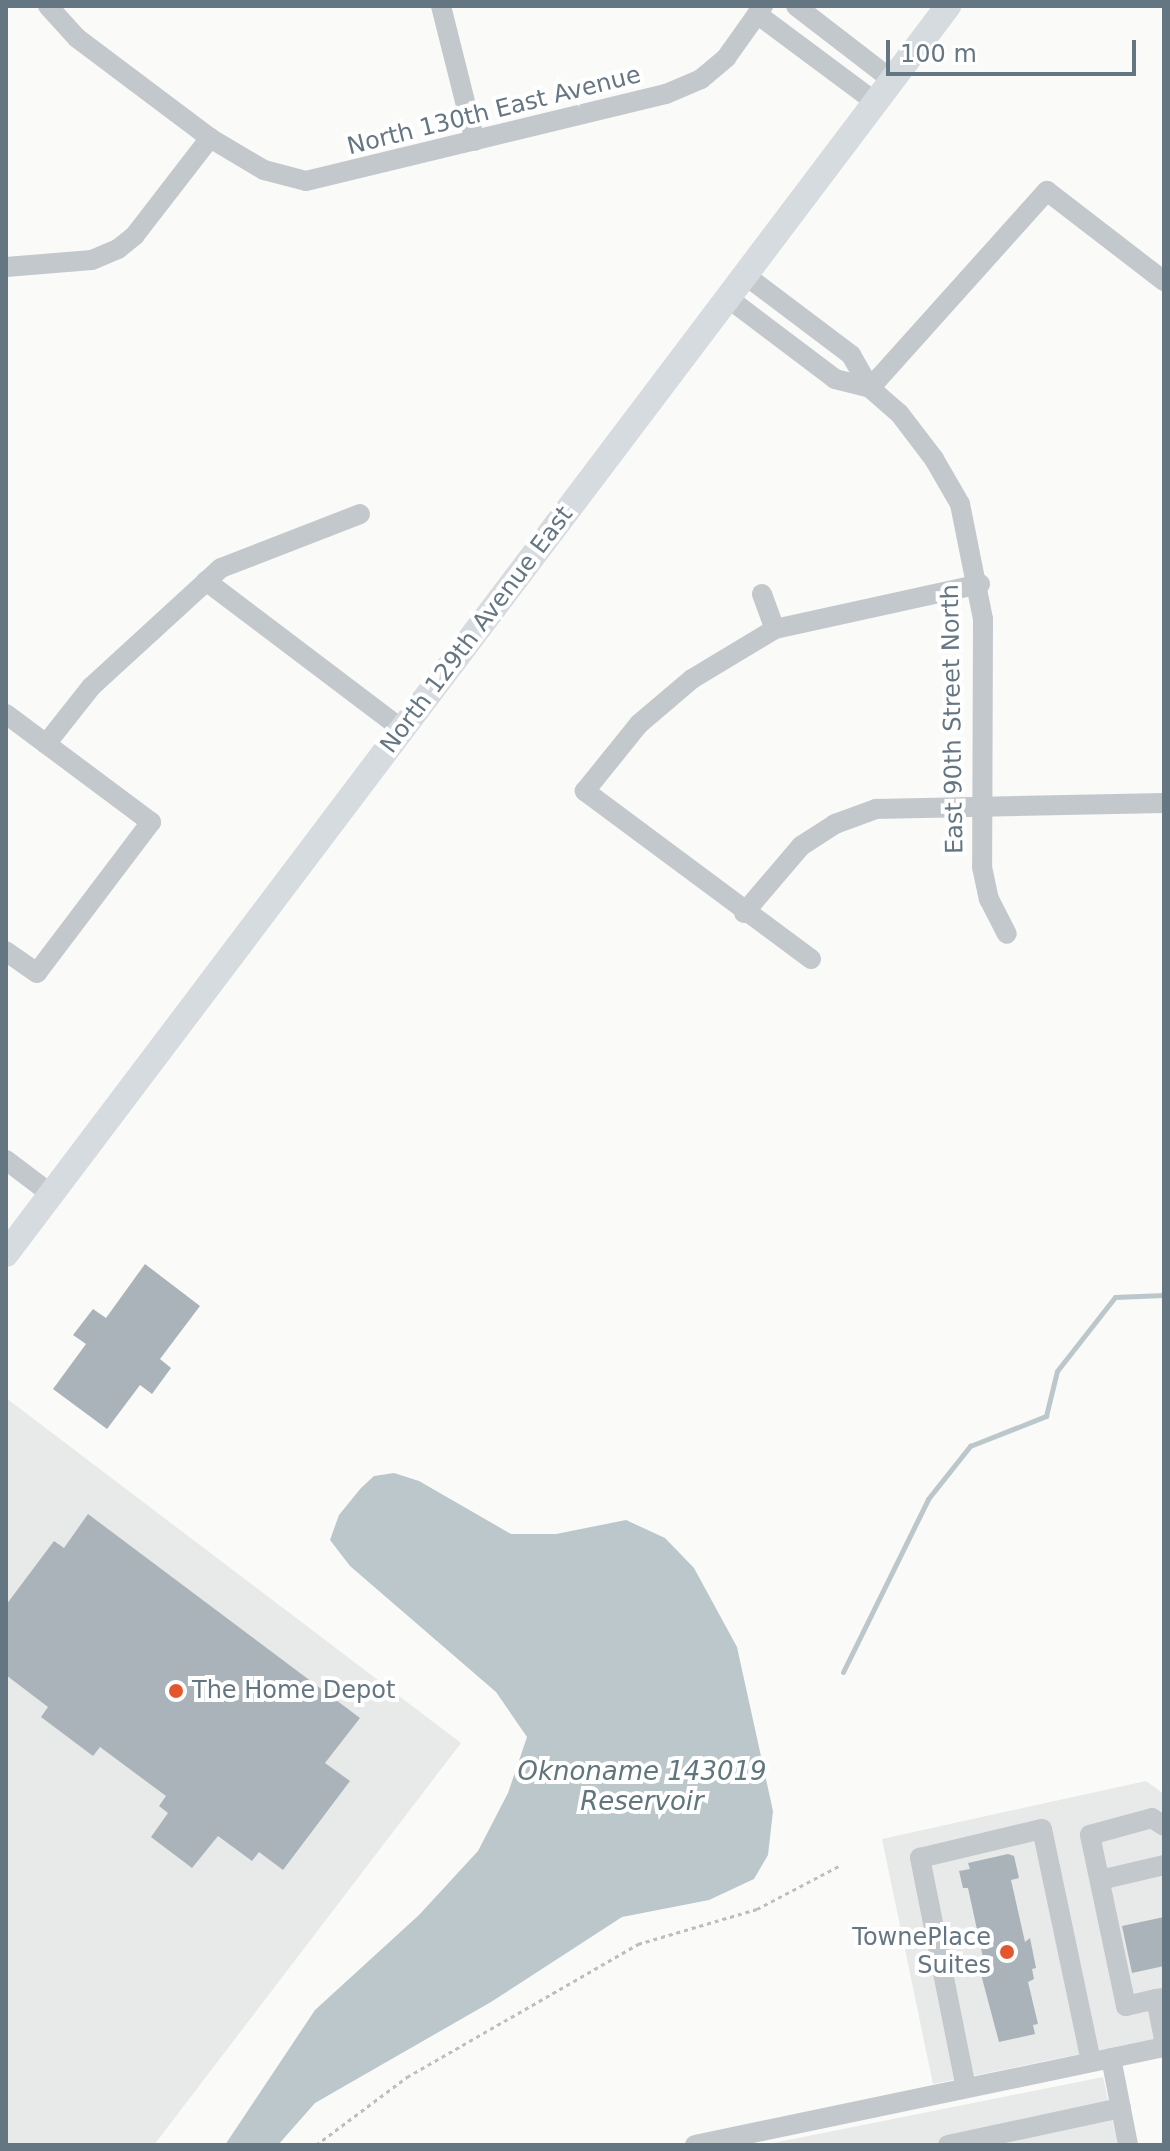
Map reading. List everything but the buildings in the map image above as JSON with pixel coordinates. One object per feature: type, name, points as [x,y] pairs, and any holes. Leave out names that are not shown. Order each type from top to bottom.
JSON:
[{"type":"main road","name":"North 129th Avenue East","points":[[6,1254],[948,6]]},
{"type":"street","points":[[6,267],[92,260],[118,249],[135,235],[210,138],[77,38],[48,6]]},
{"type":"street","points":[[441,6],[475,141]]},
{"type":"street","points":[[796,6],[892,80]]},
{"type":"street","points":[[760,10],[875,102]]},
{"type":"street","name":"North 130th East Avenue","points":[[210,138],[264,170],[306,181],[666,94],[701,79],[726,58],[760,10]]},
{"type":"street","points":[[870,388],[1047,191],[1164,281]]},
{"type":"street","name":"East 90th Street North","points":[[745,275],[851,355],[870,388],[899,413],[960,504],[980,584],[984,696],[978,809],[982,867],[989,899],[1007,934]]},
{"type":"street","name":"East 90th Street North","points":[[728,298],[835,379],[870,388]]},
{"type":"street","points":[[46,744],[91,687],[206,581],[246,554],[360,514]]},
{"type":"street","points":[[206,581],[402,729]]},
{"type":"street","points":[[811,959],[744,913],[585,791],[639,724],[692,679],[775,629],[980,584]]},
{"type":"street","points":[[762,594],[775,629]]},
{"type":"street","points":[[6,714],[151,822],[37,973],[6,951]]},
{"type":"street","points":[[744,913],[783,864],[835,824],[906,806],[978,809],[1164,803]]},
{"type":"street","points":[[6,1160],[51,1194]]},
{"type":"street","points":[[1164,1826],[1152,1818],[1090,1835],[1126,2006],[1160,1998],[1164,2039]]},
{"type":"street","points":[[966,2088],[920,1858],[1042,1829],[1101,2060],[1121,2108],[1128,2145]]},
{"type":"street","points":[[1100,1880],[1164,1865]]},
{"type":"street","points":[[695,2145],[1164,2047]]},
{"type":"street","points":[[948,2145],[1121,2108]]},
{"type":"path","points":[[316,2145],[407,2077],[638,1944],[757,1909],[839,1866]]},
{"type":"shaded area","points":[[6,1398],[461,1743],[154,2145],[6,2145]]},
{"type":"shaded area","points":[[1146,1781],[1164,1794],[1164,2037],[933,2084],[882,1839]]},
{"type":"shaded area","points":[[1103,2077],[1118,2145],[763,2145]]},
{"type":"water","name":"Oknoname 143019 Reservoir","points":[[394,1473],[419,1481],[511,1534],[556,1534],[626,1520],[665,1538],[694,1568],[737,1647],[773,1811],[768,1855],[754,1879],[709,1900],[622,1917],[491,2002],[315,2103],[278,2145],[225,2145],[315,2010],[419,1915],[478,1851],[508,1793],[527,1737],[496,1692],[350,1566],[330,1540],[339,1515],[361,1488],[374,1476]]},
{"type":"waterway","points":[[843,1672],[928,1499],[970,1446],[1046,1416],[1057,1371],[1115,1297],[1164,1295]]},
{"type":"place","name":"The Home Depot","points":[[176,1691]]},
{"type":"place","name":"TownePlace Suites","points":[[1007,1952]]}]
